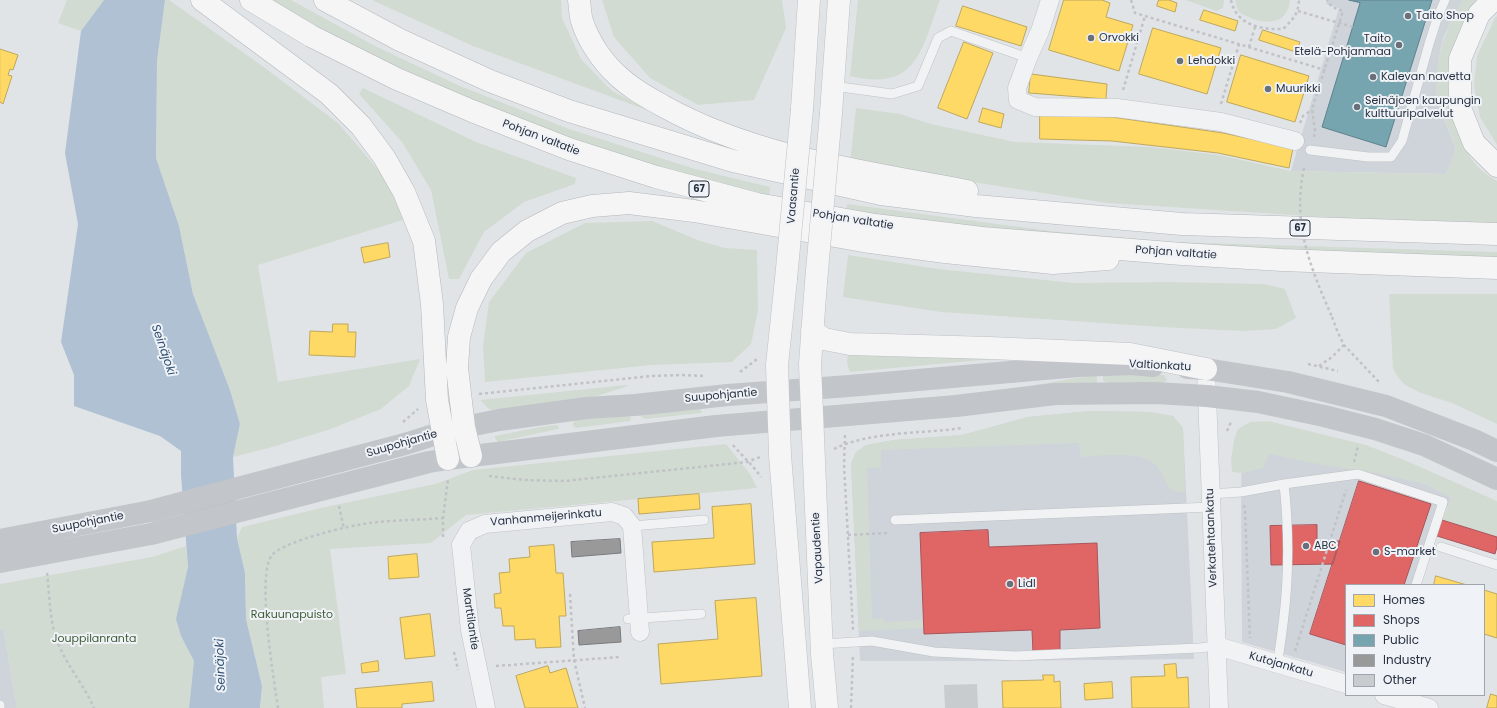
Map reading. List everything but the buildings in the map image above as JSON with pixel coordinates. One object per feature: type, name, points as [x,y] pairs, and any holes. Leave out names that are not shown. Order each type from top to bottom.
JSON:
[{"type":"main road","name":"Pohjan valtatie","points":[[251,0],[311,36],[397,79],[472,111],[569,149],[656,177],[757,204],[874,225],[982,238],[1182,254],[1282,260],[1497,268]]},
{"type":"main road","name":"67","points":[[325,0],[400,40],[490,81],[569,111],[733,160],[881,194],[976,206],[1190,224],[1497,234]]},
{"type":"main road","points":[[579,0],[582,20],[595,48],[616,74],[645,96],[686,119],[726,136],[769,149],[854,170],[1104,216]]},
{"type":"main road","name":"Vaasantie","points":[[778,391],[777,365],[802,110],[809,0]]},
{"type":"main road","points":[[811,389],[810,364],[812,331],[831,113],[839,0]]},
{"type":"main road","points":[[1493,0],[1479,14],[1460,60],[1460,108],[1474,143],[1497,166]]},
{"type":"main road","points":[[206,3],[329,94],[361,126],[380,151],[404,192],[424,241],[432,304],[436,389],[448,459]]},
{"type":"main road","points":[[471,456],[464,427],[457,368],[459,337],[467,308],[481,280],[501,252],[527,230],[562,213],[592,206],[629,203],[863,241],[945,252],[1053,263],[1182,254]]},
{"type":"main road","points":[[812,331],[824,339],[850,344],[1130,354],[1206,369]]},
{"type":"main road","name":"Valtionkatu","points":[[811,389],[1079,366],[1131,364],[1206,369],[1288,382],[1386,406],[1474,440],[1497,451]]},
{"type":"main road","name":"Suupohjantie","points":[[0,540],[151,511],[272,480],[405,444],[443,432],[499,420],[587,408],[811,389]]},
{"type":"main road","name":"Vapaudentie","points":[[811,389],[822,644],[827,708]]},
{"type":"main road","points":[[778,391],[780,455],[800,708]]},
{"type":"main road","points":[[812,418],[956,406],[1055,394],[1155,393],[1207,396],[1258,402],[1375,429],[1424,445],[1497,479]]},
{"type":"main road","name":"Suupohjantie","points":[[0,562],[151,534],[429,462],[708,427],[812,418]]},
{"type":"street","points":[[1050,0],[1040,31],[1017,88],[1018,100],[1035,107],[1117,108],[1216,121],[1303,146]]},
{"type":"street","name":"Verkatehtaankatu","points":[[1206,369],[1218,708]]},
{"type":"street","name":"Vanhanmeijerinkatu","points":[[469,531],[485,524],[612,512],[624,516],[632,526]]},
{"type":"street","points":[[632,526],[630,562],[636,627]]},
{"type":"street","name":"Marttilantie","points":[[469,531],[461,545],[470,630],[486,708]]},
{"type":"street","name":"Kutojankatu","points":[[1217,646],[1278,658],[1345,684]]},
{"type":"street","points":[[1387,696],[1429,708]]},
{"type":"lane","points":[[1303,146],[1368,157],[1391,157],[1402,141],[1429,44],[1445,0]]},
{"type":"lane","points":[[833,86],[892,94],[918,86],[938,38],[951,31],[1028,58]]},
{"type":"lane","points":[[895,520],[1147,511],[1211,500],[1241,492],[1284,484],[1358,474],[1443,502],[1416,584]]},
{"type":"lane","points":[[1278,658],[1287,593],[1287,511],[1284,484]]},
{"type":"lane","points":[[632,526],[704,520]]},
{"type":"lane","points":[[1441,547],[1497,564]]},
{"type":"lane","points":[[636,627],[701,614]]},
{"type":"lane","points":[[822,644],[872,641],[934,652],[1015,656],[1217,646]]},
{"type":"path","points":[[1131,0],[1135,13],[1325,70]]},
{"type":"path","points":[[1231,0],[1235,12],[1242,20],[1254,27],[1270,30],[1283,29],[1292,20],[1298,11],[1299,0]]},
{"type":"path","points":[[1327,0],[1332,7],[1343,11],[1312,109],[1315,131],[1303,146],[1304,168],[1300,206],[1302,235],[1312,268],[1344,345],[1379,382]]},
{"type":"path","points":[[1298,11],[1353,27]]},
{"type":"path","points":[[1117,108],[1145,16]]},
{"type":"path","points":[[1249,47],[1254,27]]},
{"type":"path","points":[[1216,121],[1239,44]]},
{"type":"path","points":[[1318,366],[1332,357],[1344,345]]},
{"type":"path","points":[[1208,422],[1231,422],[1238,418]]},
{"type":"path","points":[[1226,438],[1231,422]]},
{"type":"path","points":[[813,453],[829,452],[846,443],[886,436],[966,427]]},
{"type":"path","points":[[846,443],[844,464],[854,642],[851,708]]},
{"type":"path","points":[[486,475],[525,480],[564,481],[747,462],[761,457],[780,455]]},
{"type":"path","points":[[1241,492],[1245,512],[1249,638],[1252,643],[1278,658],[1294,656],[1345,493]]},
{"type":"path","points":[[338,500],[344,529]]},
{"type":"path","points":[[278,708],[268,630],[266,597],[267,571],[272,555],[302,539],[369,523],[443,518]]},
{"type":"path","points":[[848,535],[889,532]]},
{"type":"path","points":[[46,571],[53,625],[58,643],[94,708]]},
{"type":"path","points":[[570,594],[574,660],[585,708]]},
{"type":"path","points":[[477,668],[620,657]]},
{"type":"shaded area","points":[[1327,0],[1463,0],[1444,36],[1440,51],[1437,101],[1456,149],[1446,174],[1291,171],[1339,8],[1326,4]]},
{"type":"shaded area","points":[[1090,411],[1150,412],[1173,416],[1183,428],[1194,659],[860,661],[851,464],[856,452],[866,445],[894,440],[962,435],[1028,417]]},
{"type":"shaded area","points":[[1267,447],[1426,484],[1452,498],[1445,512],[1420,584],[1345,584],[1345,672],[1242,642],[1242,451]]},
{"type":"shaded area","points":[[0,630],[4,630],[17,708],[0,708]]},
{"type":"green space","points":[[67,0],[104,0],[81,31],[58,23]]},
{"type":"green space","points":[[165,0],[169,0],[261,65],[338,123],[380,172],[406,219],[258,265],[278,382],[420,359],[409,386],[381,409],[328,430],[233,457],[240,424],[230,390],[193,294],[179,226],[156,158],[157,61]]},
{"type":"green space","points":[[271,0],[291,0],[377,47],[460,86],[569,129],[695,169],[770,187],[769,198],[590,147],[409,74],[332,36]]},
{"type":"green space","points":[[372,0],[561,0],[562,18],[581,59],[612,91],[655,113],[473,46]]},
{"type":"green space","points":[[602,0],[782,0],[786,28],[754,100],[698,105],[650,78],[614,37]]},
{"type":"green space","points":[[858,0],[940,0],[921,51],[913,63],[903,72],[890,78],[872,79],[850,76]]},
{"type":"green space","points":[[1186,0],[1224,0],[1223,8],[1216,11]]},
{"type":"green space","points":[[1235,0],[1290,0],[1289,7],[1282,17],[1278,20],[1266,22],[1253,19],[1239,12]]},
{"type":"green space","points":[[1463,0],[1476,0],[1462,26],[1451,58],[1448,77],[1449,101],[1455,126],[1472,160],[1480,169],[1497,181],[1497,223],[1341,218],[1107,203],[850,163],[856,108],[900,114],[931,124],[1015,142],[1151,147],[1219,155],[1291,171],[1446,174],[1456,149],[1437,102],[1436,87],[1438,61],[1445,35]]},
{"type":"green space","points":[[1497,16],[1497,145],[1480,117],[1474,85],[1477,56]]},
{"type":"green space","points":[[363,88],[476,142],[576,178],[575,184],[524,202],[484,232],[459,279],[449,279],[431,190],[402,142],[359,94]]},
{"type":"green space","points":[[847,204],[1050,231],[1172,242],[1497,252],[1497,259],[1154,248],[846,214]]},
{"type":"green space","points":[[652,221],[700,241],[725,248],[757,250],[758,311],[751,344],[732,362],[652,365],[485,382],[483,346],[489,302],[526,253],[585,223]]},
{"type":"green space","points":[[848,255],[938,269],[1074,283],[1168,282],[1264,284],[1285,289],[1296,318],[1276,329],[1243,331],[941,312],[843,297]]},
{"type":"green space","points":[[1389,294],[1497,294],[1497,424],[1452,403],[1421,393],[1405,385],[1397,376],[1393,368]]},
{"type":"green space","points":[[848,352],[1015,357],[850,372],[847,363]]},
{"type":"green space","points":[[1115,373],[1164,375],[1167,380],[1162,384],[1108,383],[1103,381],[1103,375]]},
{"type":"green space","points":[[1094,375],[1097,377],[1097,383],[1036,388],[1035,385]]},
{"type":"green space","points":[[628,386],[594,397],[497,411],[489,409],[480,400]]},
{"type":"green space","points":[[699,408],[702,411],[701,413],[645,419],[641,417],[642,415]]},
{"type":"green space","points":[[1090,411],[1150,412],[1173,416],[1183,428],[1185,492],[1179,492],[1171,489],[1166,483],[1159,469],[1155,464],[1148,460],[1125,455],[1080,457],[1079,443],[881,450],[881,467],[867,468],[872,619],[883,618],[884,622],[924,620],[924,628],[859,631],[851,464],[856,452],[866,445],[894,440],[962,435],[1028,417]]},
{"type":"green space","points":[[629,416],[631,418],[630,421],[577,428],[573,426],[573,423],[576,420]]},
{"type":"green space","points":[[1268,421],[1366,445],[1409,462],[1497,501],[1497,537],[1442,520],[1452,498],[1426,484],[1382,474],[1323,465],[1269,454],[1263,468],[1242,473],[1232,472],[1231,460],[1234,440],[1238,429],[1250,422]]},
{"type":"green space","points":[[557,425],[559,427],[558,429],[498,442],[495,438],[495,436]]},
{"type":"green space","name":"Rakuunapuisto","points":[[726,444],[750,474],[757,488],[466,515],[431,543],[330,549],[346,674],[321,677],[324,708],[260,708],[262,686],[246,619],[245,573],[237,538],[242,527],[321,508],[435,484],[473,470]]},
{"type":"green space","name":"Jouppilanranta","points":[[186,546],[188,567],[183,591],[181,636],[194,661],[189,708],[17,708],[4,630],[0,630],[0,584],[152,557]]},
{"type":"water","name":"Seinäjoki","points":[[104,0],[165,0],[157,61],[156,158],[179,226],[193,294],[230,390],[240,424],[233,457],[237,538],[245,573],[246,619],[262,686],[260,708],[189,708],[194,661],[181,636],[176,619],[188,567],[181,475],[181,451],[160,436],[74,406],[74,375],[61,342],[78,224],[65,153],[81,31]]},
{"type":"place","name":"Taito Shop","points":[[1408,16]]},
{"type":"place","name":"Orvokki","points":[[1091,38]]},
{"type":"place","name":"Taito Etelä-Pohjanmaa","points":[[1399,45]]},
{"type":"place","name":"Lehdokki","points":[[1180,61]]},
{"type":"place","name":"Kalevan navetta","points":[[1373,77]]},
{"type":"place","name":"Muurikki","points":[[1268,89]]},
{"type":"place","name":"Seinäjoen kaupungin kulttuuripalvelut","points":[[1357,107]]},
{"type":"place","name":"ABC","points":[[1306,546]]},
{"type":"place","name":"S-market","points":[[1376,552]]},
{"type":"place","name":"Lidl","points":[[1010,584]]}]
